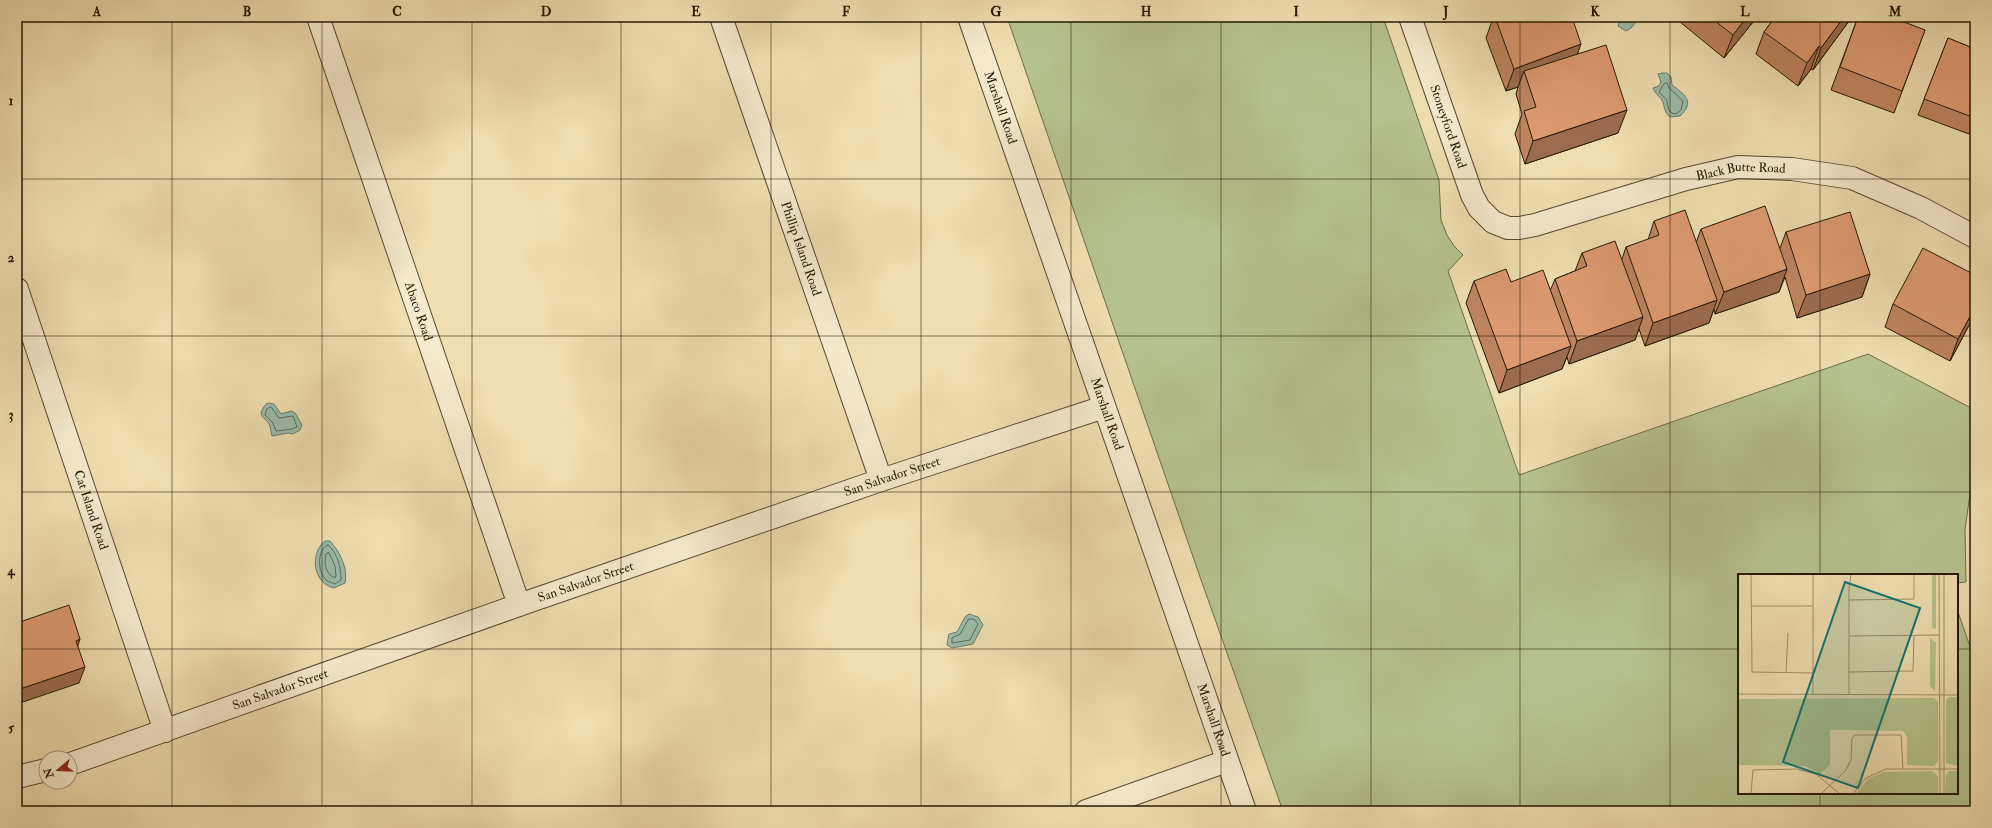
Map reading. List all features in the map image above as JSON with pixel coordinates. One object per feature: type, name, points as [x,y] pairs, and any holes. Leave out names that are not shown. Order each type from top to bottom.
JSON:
[{"type":"street","name":"Abaco Road","points":[[318,17],[519,605]]},
{"type":"street","name":"Phillip Island Road","points":[[721,17],[881,480]]},
{"type":"street","name":"Marshall Road","points":[[969,17],[1244,811]]},
{"type":"street","name":"Stoneyford Road","points":[[1410,17],[1472,195],[1479,208],[1487,217],[1500,226]]},
{"type":"street","name":"Black Butte Road","points":[[1500,226],[1508,228],[1531,226],[1686,179],[1738,167],[1784,168],[1852,178],[1921,208],[1975,238]]},
{"type":"street","name":"Cat Island Road","points":[[17,289],[165,731]]},
{"type":"street","name":"San Salvador Street","points":[[78,761],[519,605],[881,480],[1104,407]]},
{"type":"street","points":[[1086,811],[1227,761]]},
{"type":"street","points":[[17,776],[38,772]]},
{"type":"green space","points":[[1007,17],[1383,17],[1439,180],[1441,220],[1447,235],[1454,246],[1463,255],[1448,271],[1519,475],[1868,354],[1975,410],[1975,458],[1965,530],[1966,582],[1958,583],[1958,574],[1738,574],[1738,794],[1958,794],[1958,612],[1975,661],[1975,811],[1283,811],[1199,574]]},
{"type":"water","points":[[1621,17],[1640,17],[1631,28],[1626,31],[1618,26]]},
{"type":"water","points":[[1667,73],[1671,77],[1672,85],[1684,95],[1688,102],[1685,111],[1680,116],[1670,117],[1667,114],[1662,100],[1653,88],[1659,86],[1661,82],[1658,74]]},
{"type":"water","points":[[266,404],[274,404],[281,414],[291,411],[295,413],[302,425],[300,430],[293,434],[288,433],[272,436],[270,426],[261,414]]},
{"type":"water","points":[[325,541],[330,541],[337,550],[344,566],[346,577],[345,583],[334,588],[323,582],[319,577],[316,567],[316,555],[321,545]]},
{"type":"water","points":[[969,614],[978,617],[983,625],[973,644],[952,648],[947,645],[949,634],[957,632],[965,617]]},
{"type":"building","points":[[1495,17],[1572,17],[1581,44],[1514,69]]},
{"type":"building","points":[[1710,17],[1747,17],[1733,35]]},
{"type":"building","points":[[1775,17],[1844,17],[1821,48],[1819,46],[1807,63],[1764,32]]},
{"type":"building","points":[[1858,17],[1891,17],[1925,30],[1902,91],[1840,67]]},
{"type":"building","points":[[1948,38],[1975,49],[1975,118],[1924,99]]},
{"type":"building","points":[[1606,45],[1627,110],[1533,141],[1524,111],[1536,107],[1524,71]]},
{"type":"building","points":[[1765,206],[1787,269],[1724,292],[1701,229]]},
{"type":"building","points":[[1685,210],[1717,300],[1653,323],[1626,247],[1659,235],[1654,221]]},
{"type":"building","points":[[1850,212],[1870,274],[1806,295],[1786,232]]},
{"type":"building","points":[[1615,241],[1643,317],[1577,341],[1555,279],[1587,266],[1582,253]]},
{"type":"building","points":[[1923,248],[1975,275],[1975,307],[1958,339],[1893,304]]},
{"type":"building","points":[[1506,269],[1511,282],[1543,270],[1571,346],[1507,370],[1474,281]]},
{"type":"building","points":[[69,605],[80,639],[76,641],[85,667],[17,690],[17,623]]}]
